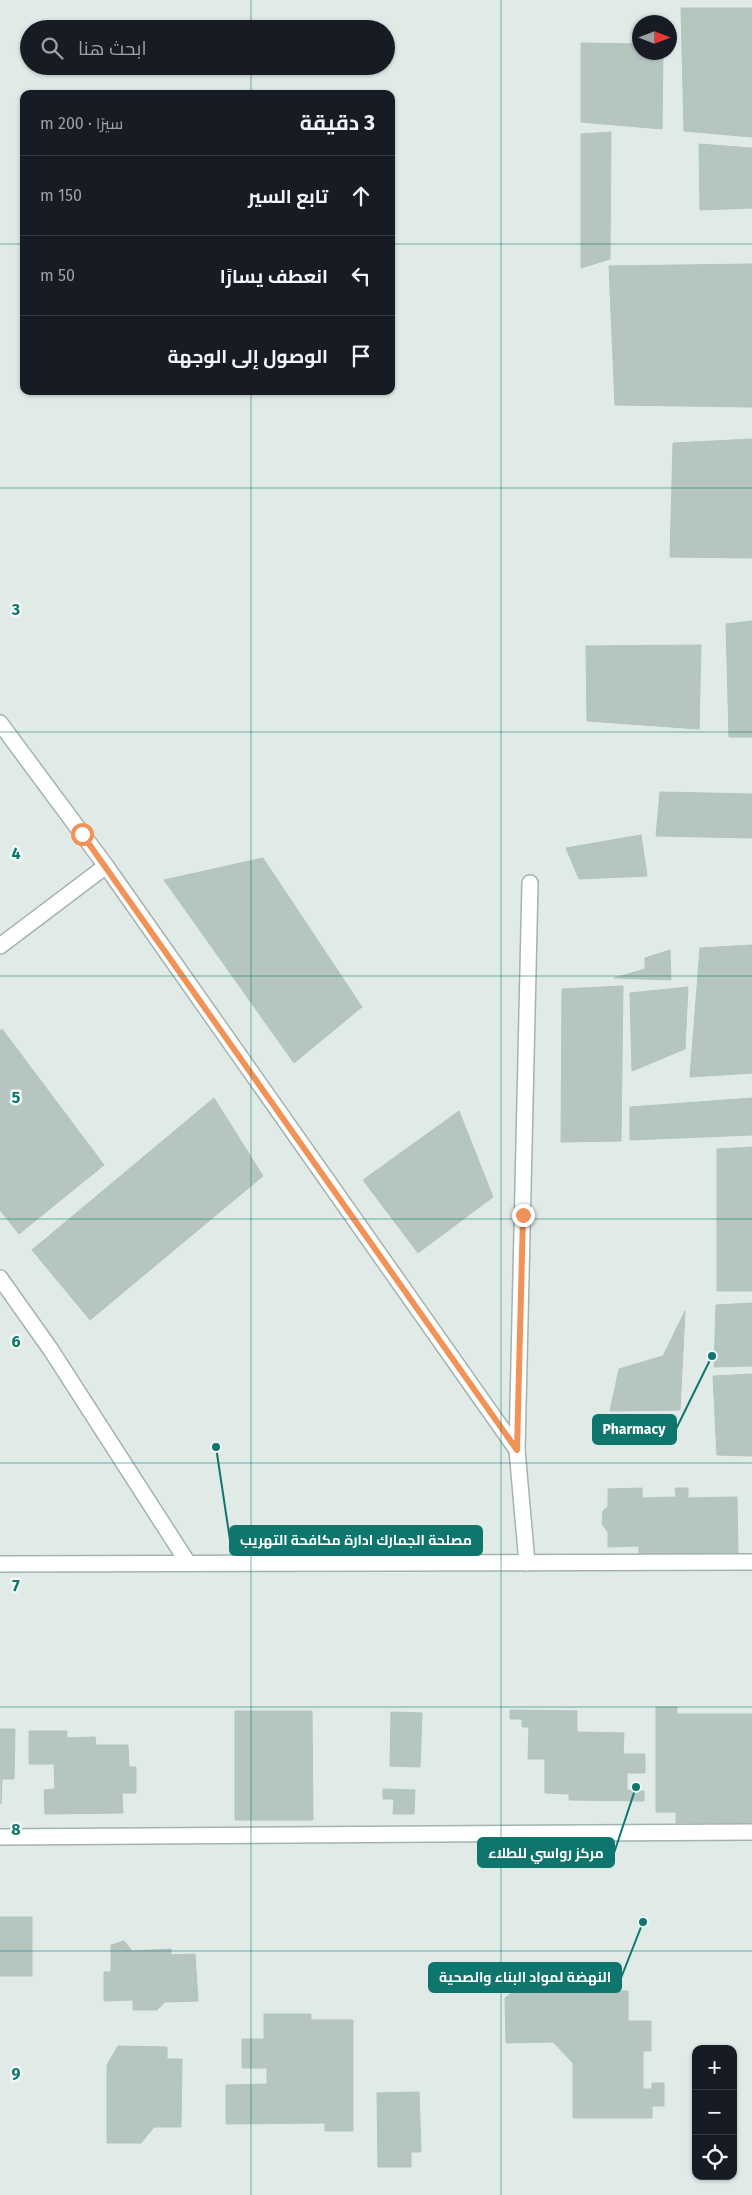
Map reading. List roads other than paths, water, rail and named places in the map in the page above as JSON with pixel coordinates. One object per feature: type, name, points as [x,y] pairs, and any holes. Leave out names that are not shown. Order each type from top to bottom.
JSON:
[{"type":"street","points":[[0,723],[106,866],[517,1450]]},
{"type":"street","points":[[0,946],[106,866]]},
{"type":"street","points":[[527,1563],[517,1450],[530,883]]},
{"type":"street","points":[[0,1278],[51,1350],[188,1563]]},
{"type":"street","points":[[0,1564],[752,1562]]},
{"type":"street","points":[[0,1837],[752,1832]]},
{"type":"place","name":"Pharmacy","points":[[712,1356]]},
{"type":"place","name":"مصلحة الجمارك ادارة مكافحة التهريب","points":[[216,1447]]},
{"type":"place","name":"مركز رواسي للطلاء","points":[[636,1787]]},
{"type":"place","name":"النهضة لمواد البناء والصحية","points":[[643,1922]]}]
